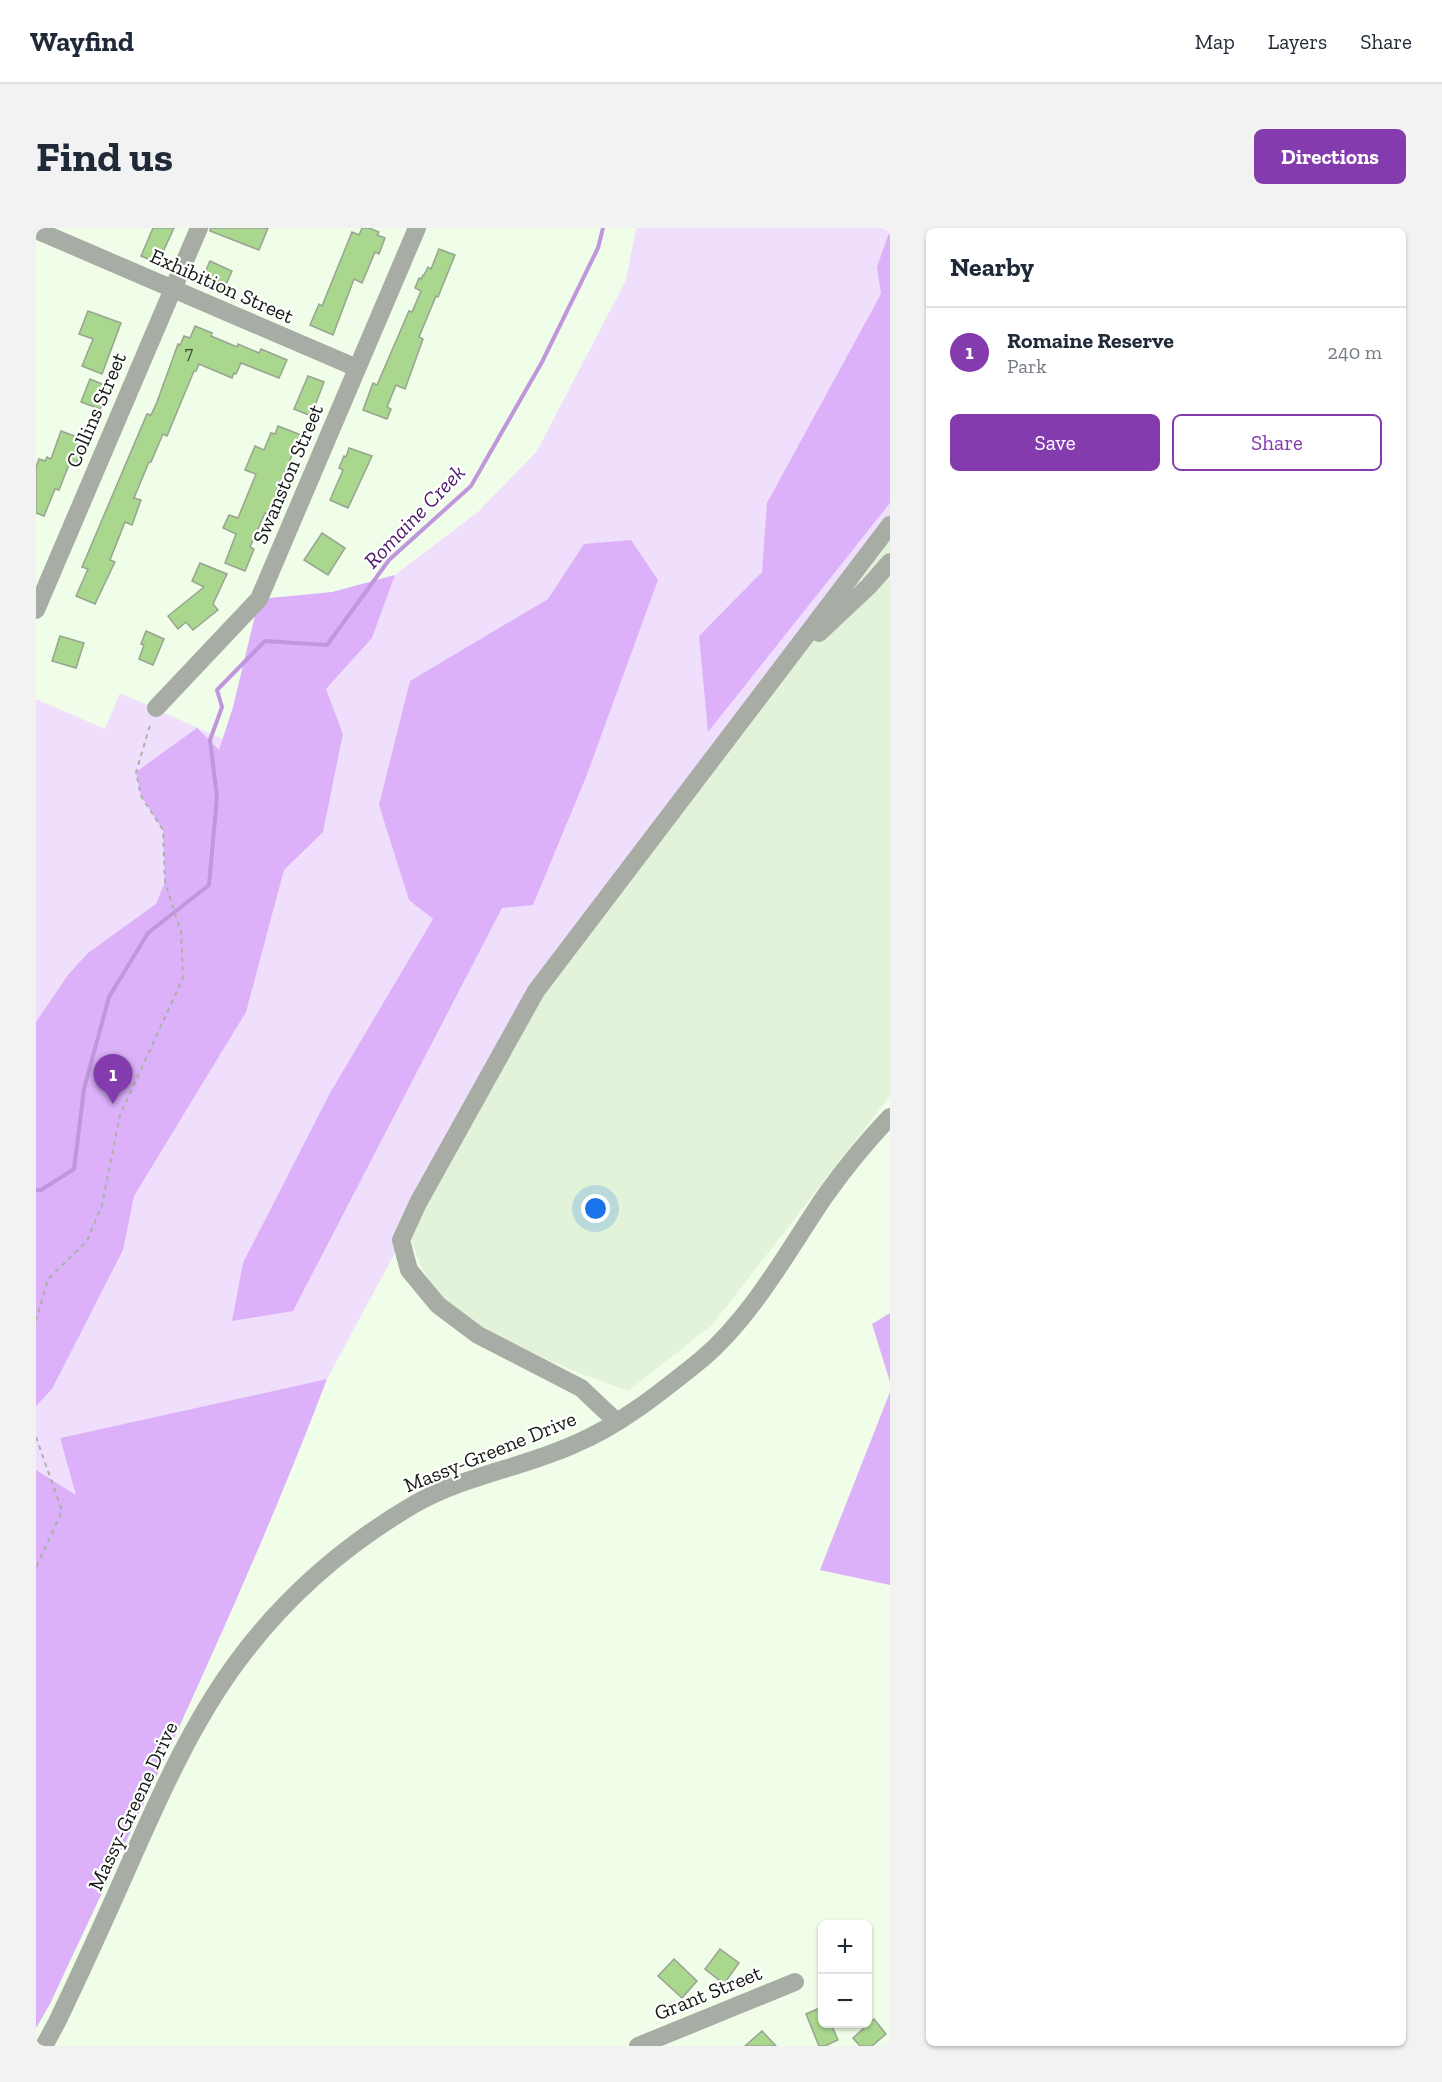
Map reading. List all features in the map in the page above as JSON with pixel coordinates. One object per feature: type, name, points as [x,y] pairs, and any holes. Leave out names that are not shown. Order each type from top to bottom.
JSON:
[{"type":"street","name":"Collins Street","points":[[36,610],[199,228]]},
{"type":"street","name":"Swanston Street","points":[[156,708],[259,599],[417,228]]},
{"type":"street","name":"Exhibition Street","points":[[36,230],[357,368]]},
{"type":"street","points":[[617,1422],[581,1388],[478,1335],[438,1305],[409,1270],[401,1240],[418,1203],[536,991],[890,525]]},
{"type":"street","points":[[781,668],[869,586],[890,562]]},
{"type":"street","name":"Massy-Greene Drive","points":[[44,2046],[62,2012],[153,1812],[195,1728],[236,1663],[271,1619],[308,1582],[360,1539],[416,1503],[476,1478],[526,1463],[576,1444],[643,1406],[706,1355],[749,1308],[861,1147],[890,1117]]},
{"type":"street","name":"Grant Street","points":[[638,2046],[795,1982]]},
{"type":"path","points":[[36,1321],[48,1280],[87,1240],[102,1205],[120,1115],[183,978],[181,932],[165,882],[163,830],[141,796],[136,772],[156,708]]},
{"type":"path","points":[[36,1439],[62,1511],[36,1569]]},
{"type":"shaded area","points":[[636,228],[890,228],[890,525],[536,991],[327,1379],[60,1438],[77,1495],[36,1592],[36,699],[105,729],[120,693],[332,788],[343,734],[326,689],[372,638],[395,575],[479,511],[537,451],[626,280]]},
{"type":"shaded area","points":[[890,230],[890,503],[708,732],[699,636],[762,572],[767,503],[881,294],[877,267]]},
{"type":"shaded area","points":[[890,531],[890,1096],[712,1325],[628,1391],[574,1371],[484,1331],[444,1303],[421,1267],[411,1239],[418,1203],[536,991]]},
{"type":"shaded area","points":[[631,540],[658,580],[586,777],[533,905],[502,908],[293,1311],[232,1321],[243,1263],[330,1093],[433,919],[409,900],[379,805],[410,681],[548,599],[584,544]]},
{"type":"shaded area","points":[[395,575],[372,638],[326,689],[343,734],[323,832],[284,870],[246,1012],[134,1196],[123,1250],[52,1389],[36,1406],[36,1022],[68,975],[88,953],[156,904],[165,882],[163,830],[141,796],[136,772],[197,728],[219,750],[233,707],[259,599],[332,592]]},
{"type":"shaded area","points":[[890,1313],[890,1382],[872,1324]]},
{"type":"shaded area","points":[[327,1379],[296,1459],[229,1616],[50,2004],[36,2028],[36,1470],[76,1495],[60,1438]]},
{"type":"shaded area","points":[[890,1392],[890,1585],[820,1570]]},
{"type":"building","points":[[153,228],[174,228],[158,263],[141,256]]},
{"type":"building","points":[[210,228],[268,228],[259,250],[210,231]]},
{"type":"building","points":[[362,228],[379,232],[377,235],[385,238],[379,254],[375,252],[362,283],[354,279],[333,335],[310,325],[319,304],[322,306],[352,232],[359,235]]},
{"type":"building","points":[[439,249],[455,255],[419,337],[423,339],[405,389],[396,385],[387,407],[391,409],[387,419],[363,410],[373,383],[377,385],[409,311],[412,312],[421,291],[415,288],[419,278],[421,279],[428,267],[431,269]]},
{"type":"building","points":[[210,261],[232,271],[222,293],[200,284]]},
{"type":"building","points":[[88,311],[121,323],[102,374],[82,366],[93,339],[79,334]]},
{"type":"building","points":[[195,326],[237,347],[238,344],[259,353],[261,349],[287,360],[279,378],[241,363],[232,378],[199,364],[167,436],[163,434],[149,462],[134,498],[141,500],[132,525],[125,522],[110,560],[115,562],[95,604],[76,596],[88,569],[82,567],[147,414],[151,415],[157,402],[178,344],[180,345],[184,336],[190,338]]},
{"type":"building","points":[[308,376],[324,382],[311,416],[294,409]]},
{"type":"building","points":[[90,379],[109,387],[100,409],[81,402]]},
{"type":"building","points":[[278,426],[301,435],[275,494],[280,496],[272,515],[265,513],[250,547],[254,549],[245,571],[225,563],[236,534],[223,528],[229,515],[238,518],[256,474],[245,470],[255,446],[264,450],[271,433],[275,434]]},
{"type":"building","points":[[61,431],[85,440],[76,464],[70,462],[59,490],[55,489],[44,516],[36,513],[36,467],[39,459],[45,461],[47,457],[51,459]]},
{"type":"building","points":[[349,448],[372,456],[348,508],[330,500],[343,470],[339,468]]},
{"type":"building","points":[[322,533],[345,548],[328,575],[304,560]]},
{"type":"building","points":[[200,563],[227,574],[213,604],[218,610],[193,630],[186,622],[178,629],[168,616],[204,587],[192,581]]},
{"type":"building","points":[[146,631],[164,639],[153,665],[139,659]]},
{"type":"building","points":[[60,636],[84,643],[76,668],[52,661]]},
{"type":"building","points":[[720,1949],[739,1963],[724,1984],[705,1969]]},
{"type":"building","points":[[674,1959],[697,1981],[682,1998],[658,1976]]},
{"type":"building","points":[[818,2009],[818,2028],[833,2028],[838,2040],[825,2046],[819,2046],[806,2014]]},
{"type":"building","points":[[874,2019],[886,2034],[872,2046],[860,2046],[853,2038],[864,2028],[872,2028]]},
{"type":"building","points":[[762,2031],[776,2046],[745,2046]]},
{"type":"waterway","name":"Romaine Creek","points":[[36,1190],[41,1190],[74,1169],[84,1089],[109,997],[148,933],[209,885],[217,797],[210,740],[222,707],[217,690],[265,641],[327,645],[389,560],[471,486],[542,362],[598,248],[603,228]]},
{"type":"place","name":"Romaine Reserve","points":[[113,1104]]}]
